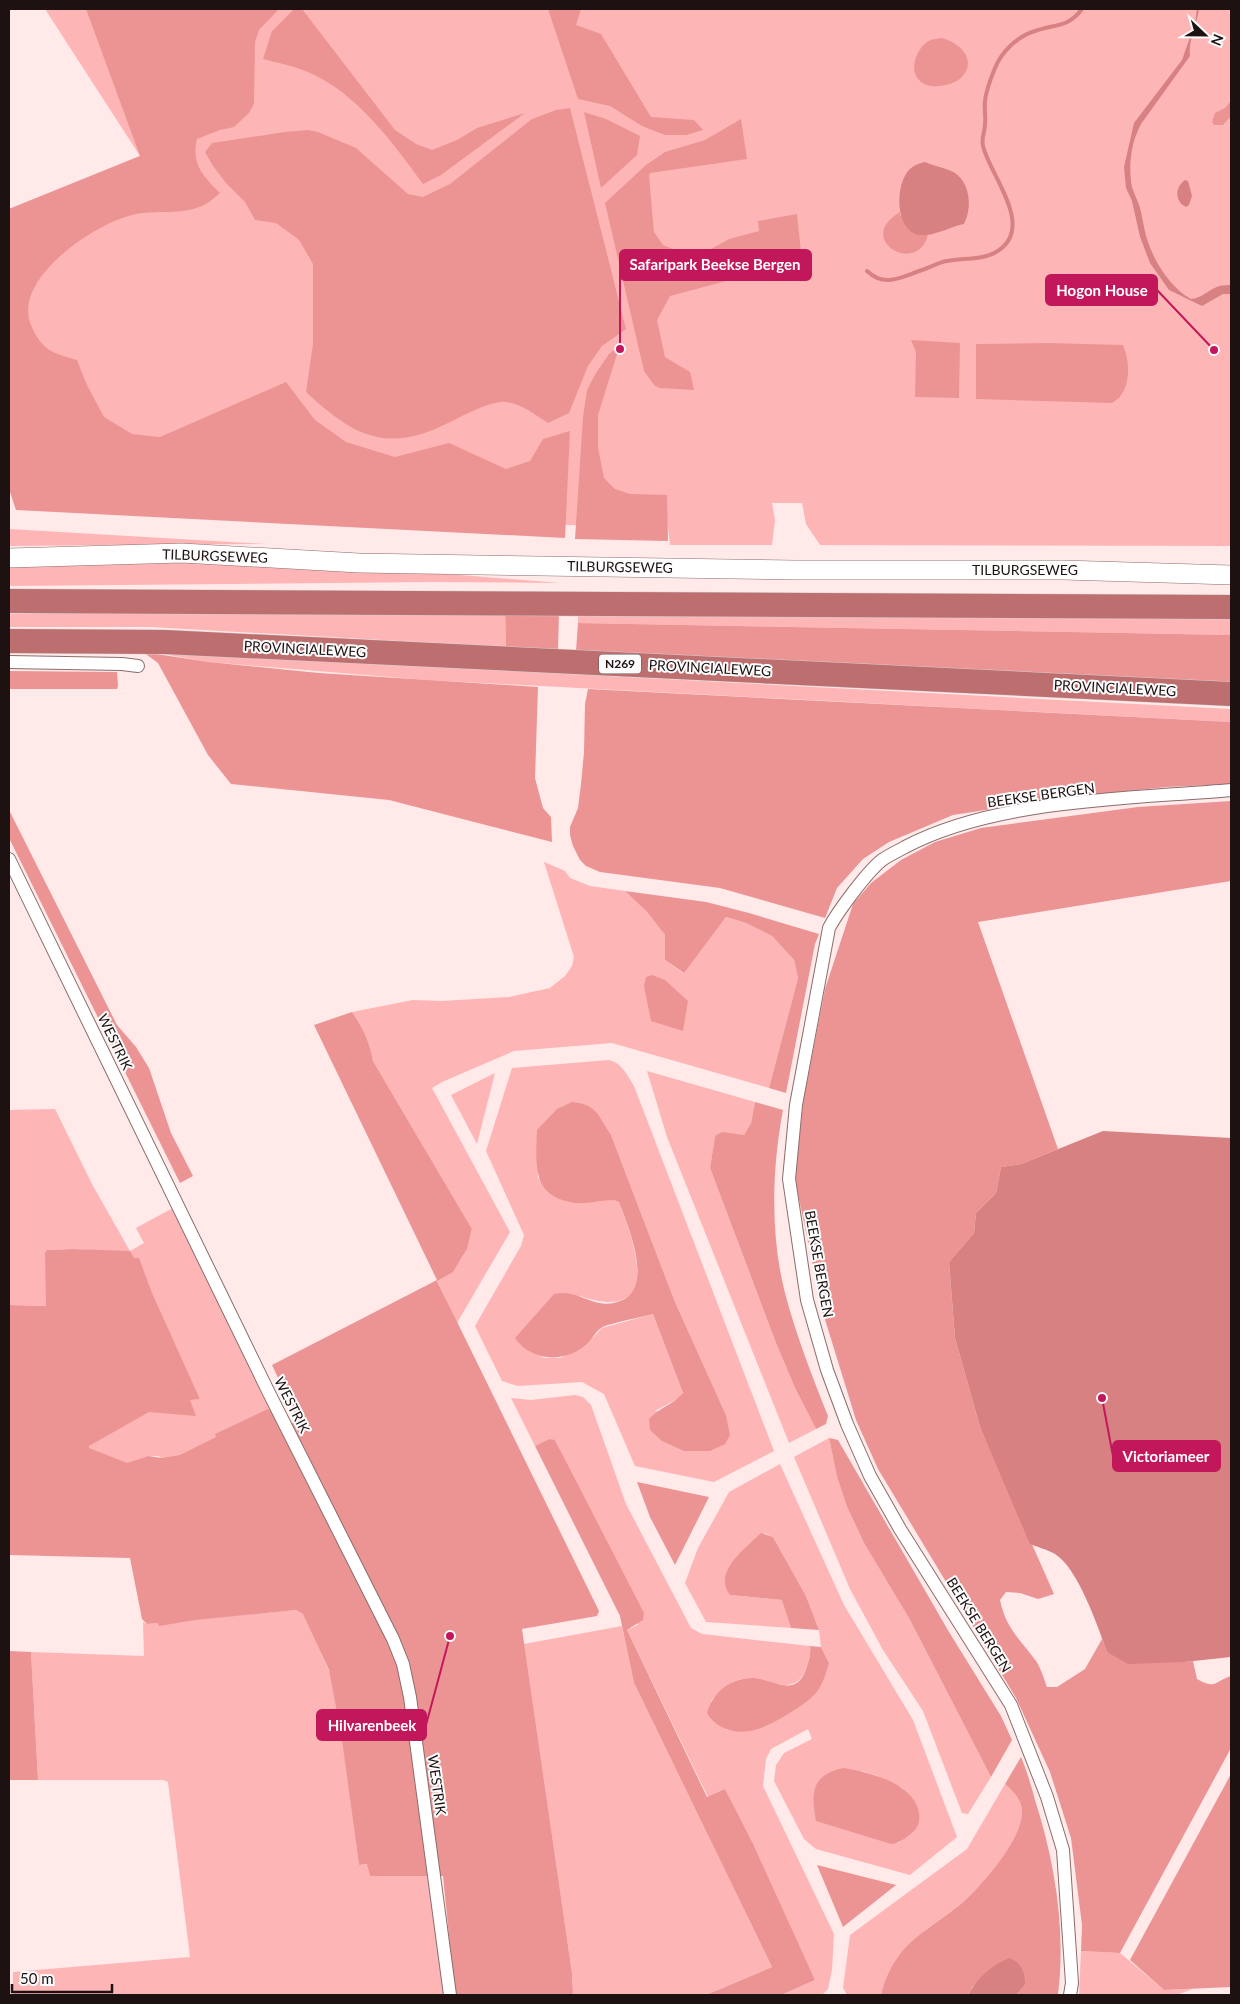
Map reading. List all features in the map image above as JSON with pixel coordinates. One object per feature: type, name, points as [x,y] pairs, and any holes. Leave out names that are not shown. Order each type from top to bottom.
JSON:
[{"type":"highway","points":[[9,601],[1231,607]]},
{"type":"highway","name":"PROVINCIALEWEG","points":[[9,641],[175,643],[1231,694]]},
{"type":"street","name":"TILBURGSEWEG","points":[[9,558],[182,553],[369,563],[786,570],[1062,570],[1231,575]]},
{"type":"street","points":[[9,662],[122,664],[138,666]]},
{"type":"street","name":"BEEKSE BERGEN","points":[[1070,1995],[1072,1983],[1063,1850],[1047,1798],[1023,1734],[1011,1705],[900,1529],[870,1476],[847,1424],[827,1370],[807,1300],[789,1179],[796,1105],[829,928],[835,917],[882,860],[925,837],[991,816],[1075,803],[1231,790]]},
{"type":"street","name":"WESTRIK","points":[[9,859],[265,1384],[393,1639],[403,1664],[410,1697],[450,1995]]},
{"type":"shaded area","points":[[45,9],[1231,9],[1231,546],[820,545],[806,524],[802,503],[772,503],[775,520],[772,545],[670,545],[668,527],[466,523],[9,489],[9,209],[140,156]]},
{"type":"shaded area","points":[[86,9],[279,9],[259,30],[255,42],[254,104],[249,113],[234,127],[197,139],[197,163],[208,181],[220,193],[206,204],[196,208],[141,213],[116,220],[78,242],[60,256],[45,272],[33,290],[28,307],[31,325],[35,334],[49,350],[77,360],[86,383],[104,417],[132,434],[160,437],[286,382],[315,420],[346,442],[395,457],[449,443],[506,469],[530,461],[543,439],[570,431],[565,538],[16,510],[9,489],[9,209],[140,156]]},
{"type":"shaded area","points":[[294,9],[302,9],[395,130],[416,144],[432,150],[457,140],[477,128],[525,113],[441,175],[423,184],[373,120],[342,93],[326,81],[308,72],[263,59],[272,31]]},
{"type":"shaded area","points":[[548,9],[581,9],[576,25],[601,34],[651,117],[694,120],[703,130],[686,135],[665,135],[642,126],[610,106],[578,99]]},
{"type":"shaded area","points":[[1197,9],[1199,9],[1190,44],[1190,56],[1141,124],[1131,154],[1130,171],[1132,187],[1140,208],[1145,234],[1159,266],[1170,282],[1191,299],[1218,286],[1231,285],[1231,294],[1223,294],[1202,306],[1169,290],[1150,263],[1140,237],[1132,201],[1126,188],[1124,167],[1134,123],[1182,60],[1195,23]]},
{"type":"shaded area","points":[[942,38],[955,43],[964,53],[968,64],[966,71],[962,77],[953,83],[940,86],[928,85],[916,76],[914,71],[915,60],[927,42]]},
{"type":"shaded area","points":[[1231,101],[1231,116],[1223,125],[1214,125],[1212,122],[1215,113],[1225,108]]},
{"type":"shaded area","points":[[570,108],[626,329],[602,346],[588,366],[569,413],[548,423],[519,405],[500,402],[479,408],[425,433],[405,438],[387,438],[355,429],[323,407],[306,392],[313,344],[313,264],[299,240],[276,223],[255,220],[245,202],[226,183],[205,152],[212,143],[285,132],[308,130],[318,132],[356,148],[408,194],[423,197],[450,184],[532,119],[556,110]]},
{"type":"shaded area","points":[[584,112],[606,119],[640,136],[637,155],[601,188]]},
{"type":"shaded area","points":[[741,119],[747,159],[650,173],[654,232],[663,245],[695,258],[729,239],[759,231],[758,221],[797,214],[802,261],[670,296],[657,320],[665,357],[690,372],[694,390],[659,388],[654,385],[644,371],[605,203],[646,165],[665,152],[705,140]]},
{"type":"shaded area","points":[[925,162],[955,173],[967,190],[969,204],[964,224],[935,233],[919,235],[905,225],[899,197],[908,171],[916,165]]},
{"type":"shaded area","points":[[1185,180],[1188,181],[1192,196],[1189,205],[1186,207],[1179,201],[1177,194],[1179,186]]},
{"type":"shaded area","points":[[900,212],[900,215],[922,236],[928,234],[922,247],[913,253],[893,250],[886,243],[883,233],[887,223]]},
{"type":"shaded area","points":[[911,340],[960,343],[959,398],[915,397],[916,352]]},
{"type":"shaded area","points":[[976,344],[1123,345],[1126,353],[1128,377],[1123,392],[1112,403],[976,399]]},
{"type":"shaded area","points":[[615,349],[618,351],[598,415],[598,447],[604,478],[615,489],[630,494],[667,495],[668,541],[575,539],[583,417],[587,390],[596,373],[609,354]]},
{"type":"shaded area","points":[[9,529],[266,544],[268,544],[9,546]]},
{"type":"shaded area","points":[[197,560],[398,570],[560,583],[433,582],[9,586],[9,564]]},
{"type":"shaded area","points":[[505,610],[506,647],[150,627],[9,627],[9,614]]},
{"type":"shaded area","points":[[505,610],[559,611],[558,650],[506,647]]},
{"type":"shaded area","points":[[578,611],[1231,617],[1231,635],[578,623]]},
{"type":"shaded area","points":[[578,623],[1231,635],[1231,687],[576,651]]},
{"type":"shaded area","points":[[143,652],[209,662],[319,673],[538,687],[535,778],[543,808],[551,817],[552,842],[389,800],[231,784],[208,755],[158,663]]},
{"type":"shaded area","points":[[151,652],[1231,709],[1231,722],[426,680],[209,662]]},
{"type":"shaded area","points":[[9,671],[117,672],[118,686],[117,689],[9,689]]},
{"type":"shaded area","points":[[588,689],[1231,722],[1231,784],[1167,787],[1069,797],[953,815],[889,842],[863,859],[837,888],[825,918],[720,888],[600,872],[586,866],[580,860],[573,846],[570,827],[578,808],[584,752],[585,704]]},
{"type":"shaded area","points":[[1231,801],[1231,881],[978,922],[1058,1149],[1021,1164],[1001,1167],[996,1193],[976,1213],[974,1233],[949,1262],[955,1338],[980,1427],[1054,1594],[1038,1599],[1020,1593],[1006,1592],[1000,1600],[1006,1619],[1014,1633],[1038,1664],[1047,1687],[1057,1687],[1085,1669],[1102,1639],[1107,1652],[1184,1662],[1193,1661],[1197,1679],[1208,1684],[1231,1676],[1231,1748],[1120,1953],[1081,1951],[1082,1925],[1071,1838],[1050,1772],[1016,1698],[878,1469],[856,1420],[823,1313],[795,1180],[803,1103],[825,989],[853,904],[871,883],[901,860],[935,842],[981,828],[1138,807]]},
{"type":"shaded area","points":[[9,810],[117,1025],[136,1047],[149,1068],[171,1133],[193,1176],[180,1183],[9,838]]},
{"type":"shaded area","points":[[544,862],[565,871],[570,878],[590,886],[625,891],[647,912],[665,935],[665,960],[683,973],[726,917],[746,923],[772,936],[794,960],[798,978],[769,1088],[612,1043],[514,1051],[432,1088],[510,1232],[457,1323],[437,1280],[457,1265],[467,1246],[472,1229],[373,1061],[366,1035],[352,1012],[413,1000],[442,1001],[509,997],[550,988],[565,976],[572,966],[574,957]]},
{"type":"shaded area","points":[[625,891],[706,902],[819,934],[815,944],[786,1093],[769,1088],[798,978],[794,960],[772,936],[746,923],[726,917],[684,973],[665,960],[665,935],[647,912]]},
{"type":"shaded area","points":[[652,975],[665,980],[688,1001],[683,1031],[651,1021],[644,986],[646,977]]},
{"type":"shaded area","points":[[352,1012],[366,1035],[373,1061],[472,1229],[467,1249],[453,1272],[437,1281],[599,1611],[597,1616],[522,1629],[572,1973],[573,1995],[455,1995],[443,1876],[370,1876],[367,1864],[359,1865],[341,1733],[329,1670],[303,1614],[296,1610],[195,1620],[159,1626],[158,1623],[147,1624],[142,1619],[130,1558],[9,1555],[9,1305],[46,1306],[45,1253],[47,1250],[130,1251],[134,1258],[139,1258],[152,1293],[200,1399],[190,1400],[196,1416],[149,1412],[89,1446],[89,1448],[127,1463],[148,1456],[162,1458],[180,1455],[216,1437],[215,1434],[268,1409],[272,1411],[279,1425],[299,1422],[272,1365],[437,1280],[314,1025]]},
{"type":"shaded area","points":[[609,1060],[621,1067],[626,1074],[634,1086],[774,1451],[714,1482],[635,1466],[604,1394],[582,1382],[518,1386],[502,1381],[475,1326],[521,1246],[524,1235],[486,1151],[512,1068]],"holes":[[[537,1130],[611,1135],[675,1302],[726,1415],[655,1411],[679,1398],[683,1393],[653,1314],[602,1328],[585,1346],[560,1358],[544,1358],[527,1350],[580,1296],[606,1302],[624,1299],[633,1290],[637,1276],[636,1259],[632,1240],[619,1202],[614,1200],[598,1200],[538,1178]]]},
{"type":"shaded area","points":[[647,1071],[755,1102],[751,1123],[744,1135],[715,1136],[710,1168],[776,1343],[795,1388],[816,1429],[789,1443],[667,1137]]},
{"type":"shaded area","points":[[495,1073],[477,1144],[451,1095]]},
{"type":"shaded area","points":[[572,1102],[592,1108],[611,1135],[675,1302],[726,1415],[730,1435],[725,1444],[710,1451],[684,1451],[662,1441],[650,1430],[649,1419],[683,1393],[653,1314],[605,1326],[578,1351],[559,1357],[539,1356],[522,1346],[515,1338],[554,1294],[566,1293],[606,1304],[619,1302],[633,1291],[637,1280],[636,1253],[619,1202],[614,1200],[575,1203],[561,1200],[550,1194],[543,1186],[539,1177],[536,1155],[537,1130],[557,1109]]},
{"type":"shaded area","points":[[755,1102],[783,1110],[775,1178],[774,1202],[777,1248],[789,1309],[828,1416],[826,1424],[816,1429],[795,1388],[776,1343],[710,1168],[715,1136],[722,1132],[744,1135],[751,1123]]},
{"type":"shaded area","points":[[55,1109],[93,1186],[130,1251],[144,1243],[136,1228],[173,1208],[272,1411],[216,1437],[178,1465],[158,1456],[148,1456],[122,1465],[88,1455],[94,1429],[182,1400],[200,1399],[142,1273],[130,1252],[73,1249],[47,1250],[51,1306],[9,1305],[9,1110]]},
{"type":"shaded area","points":[[1103,1131],[1231,1138],[1231,1657],[1184,1662],[1128,1664],[1107,1652],[1086,1599],[1072,1572],[1055,1554],[1030,1544],[980,1427],[955,1338],[949,1262],[974,1233],[976,1213],[996,1193],[1001,1167],[1021,1164]]},
{"type":"shaded area","points":[[575,1395],[583,1397],[591,1405],[626,1504],[691,1628],[702,1634],[810,1646],[810,1657],[806,1668],[801,1678],[794,1683],[786,1685],[747,1679],[738,1680],[720,1691],[711,1701],[727,1730],[829,1663],[821,1647],[819,1630],[806,1596],[773,1537],[764,1533],[730,1595],[783,1600],[791,1628],[706,1622],[685,1583],[698,1548],[729,1492],[780,1464],[844,1605],[913,1720],[957,1837],[910,1875],[816,1849],[804,1839],[774,1781],[776,1765],[784,1753],[812,1739],[808,1729],[771,1749],[766,1759],[763,1786],[834,1934],[832,1970],[828,1989],[822,1995],[781,1995],[815,1980],[725,1789],[708,1797],[627,1630],[638,1625],[556,1441],[549,1439],[535,1446],[511,1398],[531,1400]],"holes":[[[862,1771],[904,1789],[915,1829],[898,1843]]]},
{"type":"shaded area","points":[[829,1438],[837,1477],[847,1507],[864,1543],[910,1620],[991,1777],[968,1814],[962,1813],[923,1711],[883,1650],[850,1589],[794,1457]]},
{"type":"shaded area","points":[[829,1438],[838,1440],[949,1632],[1001,1716],[1012,1740],[991,1777],[910,1620],[864,1543],[847,1507],[837,1477]]},
{"type":"shaded area","points":[[549,1439],[555,1440],[644,1613],[643,1620],[627,1630],[707,1797],[725,1789],[753,1844],[815,1980],[781,1995],[706,1995],[772,1967],[634,1683],[620,1616],[535,1446]]},
{"type":"shaded area","points":[[637,1482],[709,1497],[675,1565],[650,1517]]},
{"type":"shaded area","points":[[761,1533],[773,1537],[806,1596],[819,1630],[791,1628],[782,1600],[730,1595],[725,1578],[728,1569],[740,1553]]},
{"type":"shaded area","points":[[296,1610],[304,1614],[336,1691],[359,1865],[368,1864],[370,1876],[430,1876],[447,1995],[13,1995],[13,1972],[190,1957],[168,1782],[163,1780],[38,1780],[31,1652],[144,1656],[143,1622],[147,1624]]},
{"type":"shaded area","points":[[622,1626],[634,1683],[772,1967],[706,1995],[573,1995],[572,1973],[524,1644]]},
{"type":"shaded area","points":[[810,1646],[821,1647],[829,1663],[823,1682],[818,1690],[799,1707],[773,1722],[744,1732],[726,1729],[710,1718],[707,1713],[713,1699],[724,1688],[737,1681],[753,1678],[783,1685],[796,1683],[802,1678],[806,1669],[810,1655]]},
{"type":"shaded area","points":[[9,1651],[31,1652],[38,1780],[9,1780]]},
{"type":"shaded area","points":[[1021,1757],[1029,1778],[1048,1847],[1057,1896],[1061,1946],[1058,1995],[1016,1995],[1025,1985],[973,1986],[968,1995],[881,1995],[890,1970],[904,1949],[962,1903],[991,1872],[1011,1843],[1022,1816],[1021,1805],[1012,1790],[1005,1784]]},
{"type":"shaded area","points":[[843,1768],[877,1776],[900,1787],[909,1794],[919,1813],[919,1822],[914,1831],[900,1841],[891,1844],[816,1821],[814,1794],[819,1780],[832,1771]]},
{"type":"shaded area","points":[[1231,1774],[1231,1987],[1164,1990],[1130,1960]]},
{"type":"shaded area","points":[[1005,1784],[1018,1799],[1021,1805],[1022,1816],[1019,1829],[1012,1843],[992,1872],[962,1903],[914,1940],[890,1974],[881,1995],[847,1995],[843,1988],[850,1935],[967,1849]]},
{"type":"shaded area","points":[[817,1865],[896,1885],[843,1927]]},
{"type":"shaded area","points":[[1081,1951],[1120,1953],[1164,1990],[1192,1989],[1177,1995],[1079,1995]]},
{"type":"shaded area","points":[[1009,1958],[1020,1965],[1024,1976],[1025,1985],[1016,1995],[968,1995],[986,1973],[997,1964]]},
{"type":"waterway","points":[[867,271],[880,279],[893,280],[944,262],[991,255],[1008,242],[1012,230],[1012,216],[1008,201],[983,146],[986,93],[998,62],[1006,50],[1017,40],[1029,33],[1066,22],[1077,15],[1082,9]]},
{"type":"place","name":"Safaripark Beekse Bergen","points":[[620,349]]},
{"type":"place","name":"Hogon House","points":[[1214,350]]},
{"type":"place","name":"Victoriameer","points":[[1102,1398]]},
{"type":"place","name":"Hilvarenbeek","points":[[450,1636]]}]
